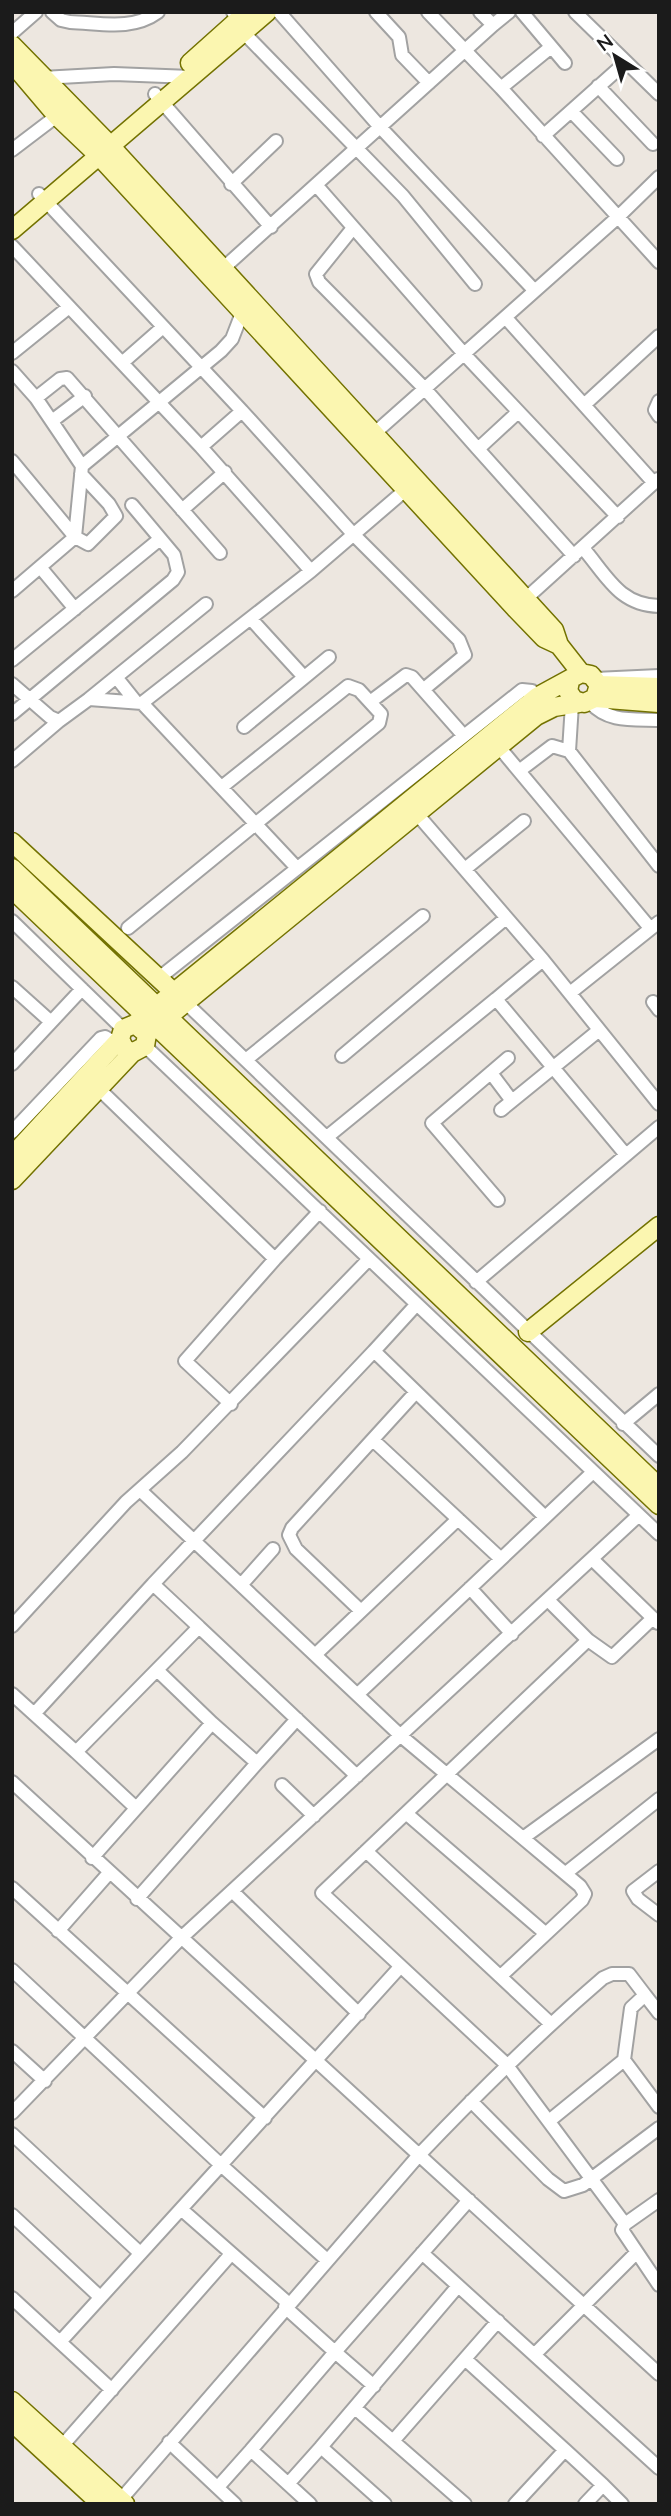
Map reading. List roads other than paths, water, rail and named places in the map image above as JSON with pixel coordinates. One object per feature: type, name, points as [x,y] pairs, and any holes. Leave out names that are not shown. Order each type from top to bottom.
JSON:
[{"type":"street","points":[[12,33],[36,12]]},
{"type":"street","points":[[52,12],[61,20],[70,22],[125,25],[140,23],[158,12]]},
{"type":"street","points":[[12,216],[42,197],[101,148],[183,77],[240,19],[267,12]]},
{"type":"street","points":[[279,12],[380,127],[534,290]]},
{"type":"street","points":[[376,12],[400,37],[402,55],[429,83]]},
{"type":"street","points":[[428,12],[659,262]]},
{"type":"street","points":[[480,12],[493,25]]},
{"type":"street","points":[[217,274],[509,12]]},
{"type":"street","points":[[523,12],[565,63]]},
{"type":"street","points":[[575,12],[659,94]]},
{"type":"street","points":[[240,19],[402,196],[475,284]]},
{"type":"street","points":[[12,44],[36,79],[64,111],[520,604],[556,633],[582,690],[569,751]]},
{"type":"street","points":[[500,88],[551,47]]},
{"type":"street","points":[[12,63],[36,79],[114,74],[183,77]]},
{"type":"street","points":[[543,136],[625,63]]},
{"type":"street","points":[[598,86],[653,144]]},
{"type":"street","points":[[158,98],[271,228]]},
{"type":"street","points":[[15,143],[64,111]]},
{"type":"street","points":[[571,111],[617,159]]},
{"type":"street","points":[[231,184],[276,141]]},
{"type":"street","points":[[368,439],[465,355],[659,177]]},
{"type":"street","points":[[317,186],[465,355],[618,516]]},
{"type":"street","points":[[12,230],[42,197]]},
{"type":"street","points":[[42,197],[354,535],[464,649],[461,660],[424,689]]},
{"type":"street","points":[[353,228],[321,264],[316,274],[319,282],[623,596],[633,603],[659,606]]},
{"type":"street","points":[[12,246],[225,472],[311,571]]},
{"type":"street","points":[[217,274],[242,313],[368,439]]},
{"type":"street","points":[[12,353],[69,307]]},
{"type":"street","points":[[12,591],[75,537],[82,470],[232,339],[242,313]]},
{"type":"street","points":[[506,318],[656,481],[520,604]]},
{"type":"street","points":[[122,363],[163,327]]},
{"type":"street","points":[[584,405],[659,336]]},
{"type":"street","points":[[12,371],[36,398],[82,470],[116,516],[88,544],[75,537],[14,466]]},
{"type":"street","points":[[36,398],[64,377],[85,396],[117,437],[220,553]]},
{"type":"street","points":[[52,421],[85,396]]},
{"type":"street","points":[[659,401],[655,410],[659,416]]},
{"type":"street","points":[[201,447],[242,411]]},
{"type":"street","points":[[478,449],[518,412]]},
{"type":"street","points":[[182,510],[225,472]]},
{"type":"street","points":[[89,699],[139,703],[311,571],[410,485]]},
{"type":"street","points":[[12,714],[173,580],[178,565],[132,505]]},
{"type":"street","points":[[12,660],[160,539]]},
{"type":"street","points":[[40,567],[75,609]]},
{"type":"street","points":[[12,761],[206,604]]},
{"type":"street","points":[[251,619],[304,677]]},
{"type":"street","points":[[563,649],[565,669],[608,717],[659,720]]},
{"type":"street","points":[[244,727],[329,657]]},
{"type":"street","points":[[370,702],[405,675],[412,677],[464,736]]},
{"type":"street","points":[[12,1156],[141,1030],[537,697],[659,676]]},
{"type":"street","points":[[116,677],[258,822],[297,868]]},
{"type":"street","points":[[12,684],[30,701],[59,721]]},
{"type":"street","points":[[128,928],[379,723],[381,714],[356,687],[343,688],[223,786]]},
{"type":"street","points":[[180,997],[417,814],[536,716],[582,690],[659,687]]},
{"type":"street","points":[[159,978],[522,690],[533,691],[537,697]]},
{"type":"street","points":[[582,690],[659,703]]},
{"type":"street","points":[[499,747],[654,925],[570,993]]},
{"type":"street","points":[[519,771],[552,747],[569,751],[659,866]]},
{"type":"street","points":[[417,814],[543,960],[659,1104]]},
{"type":"street","points":[[465,869],[524,821]]},
{"type":"street","points":[[12,842],[247,1059],[659,1456]]},
{"type":"street","points":[[12,868],[141,1030]]},
{"type":"street","points":[[12,888],[141,1030],[320,1211],[659,1534]]},
{"type":"street","points":[[247,1059],[423,916]]},
{"type":"street","points":[[342,1056],[506,918]]},
{"type":"street","points":[[12,920],[82,989],[141,1030],[659,1487]]},
{"type":"street","points":[[327,1137],[543,960]]},
{"type":"street","points":[[12,987],[51,1022]]},
{"type":"street","points":[[12,1064],[82,989]]},
{"type":"street","points":[[496,999],[626,1155]]},
{"type":"street","points":[[12,1180],[98,1088],[141,1030]]},
{"type":"street","points":[[12,1132],[101,1038],[141,1030]]},
{"type":"street","points":[[501,1110],[598,1031]]},
{"type":"street","points":[[498,1200],[432,1123],[508,1058]]},
{"type":"street","points":[[491,1073],[512,1101]]},
{"type":"street","points":[[98,1088],[275,1259]]},
{"type":"street","points":[[476,1282],[659,1127]]},
{"type":"street","points":[[230,1404],[185,1361],[320,1211]]},
{"type":"street","points":[[528,1332],[659,1226]]},
{"type":"street","points":[[12,1626],[140,1490],[230,1404],[369,1259]]},
{"type":"street","points":[[34,1714],[416,1305]]},
{"type":"street","points":[[374,1351],[545,1517]]},
{"type":"street","points":[[510,1353],[659,1506]]},
{"type":"street","points":[[361,1611],[296,1549],[289,1535],[292,1528],[416,1392]]},
{"type":"street","points":[[623,1424],[659,1394]]},
{"type":"street","points":[[373,1440],[501,1559]]},
{"type":"street","points":[[358,1694],[593,1472]]},
{"type":"street","points":[[140,1490],[401,1736],[566,1873],[585,1894],[502,1975]]},
{"type":"street","points":[[12,2113],[87,2039],[180,1939],[639,1515]]},
{"type":"street","points":[[316,1654],[458,1519]]},
{"type":"street","points":[[241,1585],[273,1549]]},
{"type":"street","points":[[548,1600],[588,1640],[612,1657],[656,1620],[592,1559]]},
{"type":"street","points":[[153,1584],[357,1776]]},
{"type":"street","points":[[470,1588],[512,1634]]},
{"type":"street","points":[[76,1752],[199,1627]]},
{"type":"street","points":[[588,1640],[322,1893],[506,2064],[625,2224]]},
{"type":"street","points":[[157,1670],[257,1763]]},
{"type":"street","points":[[12,1694],[136,1808]]},
{"type":"street","points":[[138,1899],[297,1719]]},
{"type":"street","points":[[92,1858],[212,1723]]},
{"type":"street","points":[[523,1838],[659,1740]]},
{"type":"street","points":[[12,1782],[180,1939],[659,2374]]},
{"type":"street","points":[[282,1785],[314,1816]]},
{"type":"street","points":[[566,1873],[659,1799]]},
{"type":"street","points":[[407,1814],[545,1933]]},
{"type":"street","points":[[366,1851],[502,1975],[550,2023]]},
{"type":"street","points":[[659,1871],[633,1891],[638,1899],[659,1915]]},
{"type":"street","points":[[58,1931],[109,1873]]},
{"type":"street","points":[[12,1888],[265,2118]]},
{"type":"street","points":[[232,1891],[359,2014]]},
{"type":"street","points":[[60,2342],[400,1967]]},
{"type":"street","points":[[12,1970],[327,2260]]},
{"type":"street","points":[[12,2401],[121,2502],[286,2305],[419,2155],[506,2064],[550,2023],[612,1974],[629,1974],[659,2012]]},
{"type":"street","points":[[549,2121],[624,2060],[631,2008],[645,1995]]},
{"type":"street","points":[[12,2051],[45,2081]]},
{"type":"street","points":[[624,2060],[659,2107]]},
{"type":"street","points":[[471,2101],[564,2191],[573,2190],[593,2178],[659,2128]]},
{"type":"street","points":[[12,2134],[140,2253]]},
{"type":"street","points":[[218,2487],[469,2200]]},
{"type":"street","points":[[659,2200],[625,2224],[622,2231],[659,2285]]},
{"type":"street","points":[[181,2209],[374,2386]]},
{"type":"street","points":[[12,2216],[100,2297]]},
{"type":"street","points":[[422,2253],[659,2468]]},
{"type":"street","points":[[535,2354],[581,2305],[636,2253]]},
{"type":"street","points":[[62,2446],[230,2254]]},
{"type":"street","points":[[288,2484],[458,2286]]},
{"type":"street","points":[[12,2298],[112,2390]]},
{"type":"street","points":[[393,2441],[498,2321]]},
{"type":"street","points":[[465,2359],[622,2504]]},
{"type":"street","points":[[355,2408],[465,2504]]},
{"type":"street","points":[[12,2423],[101,2504]]},
{"type":"street","points":[[169,2442],[235,2504]]},
{"type":"street","points":[[321,2447],[385,2504]]},
{"type":"street","points":[[515,2504],[565,2450]]},
{"type":"street","points":[[251,2451],[310,2504]]},
{"type":"street","points":[[586,2504],[603,2485]]}]
